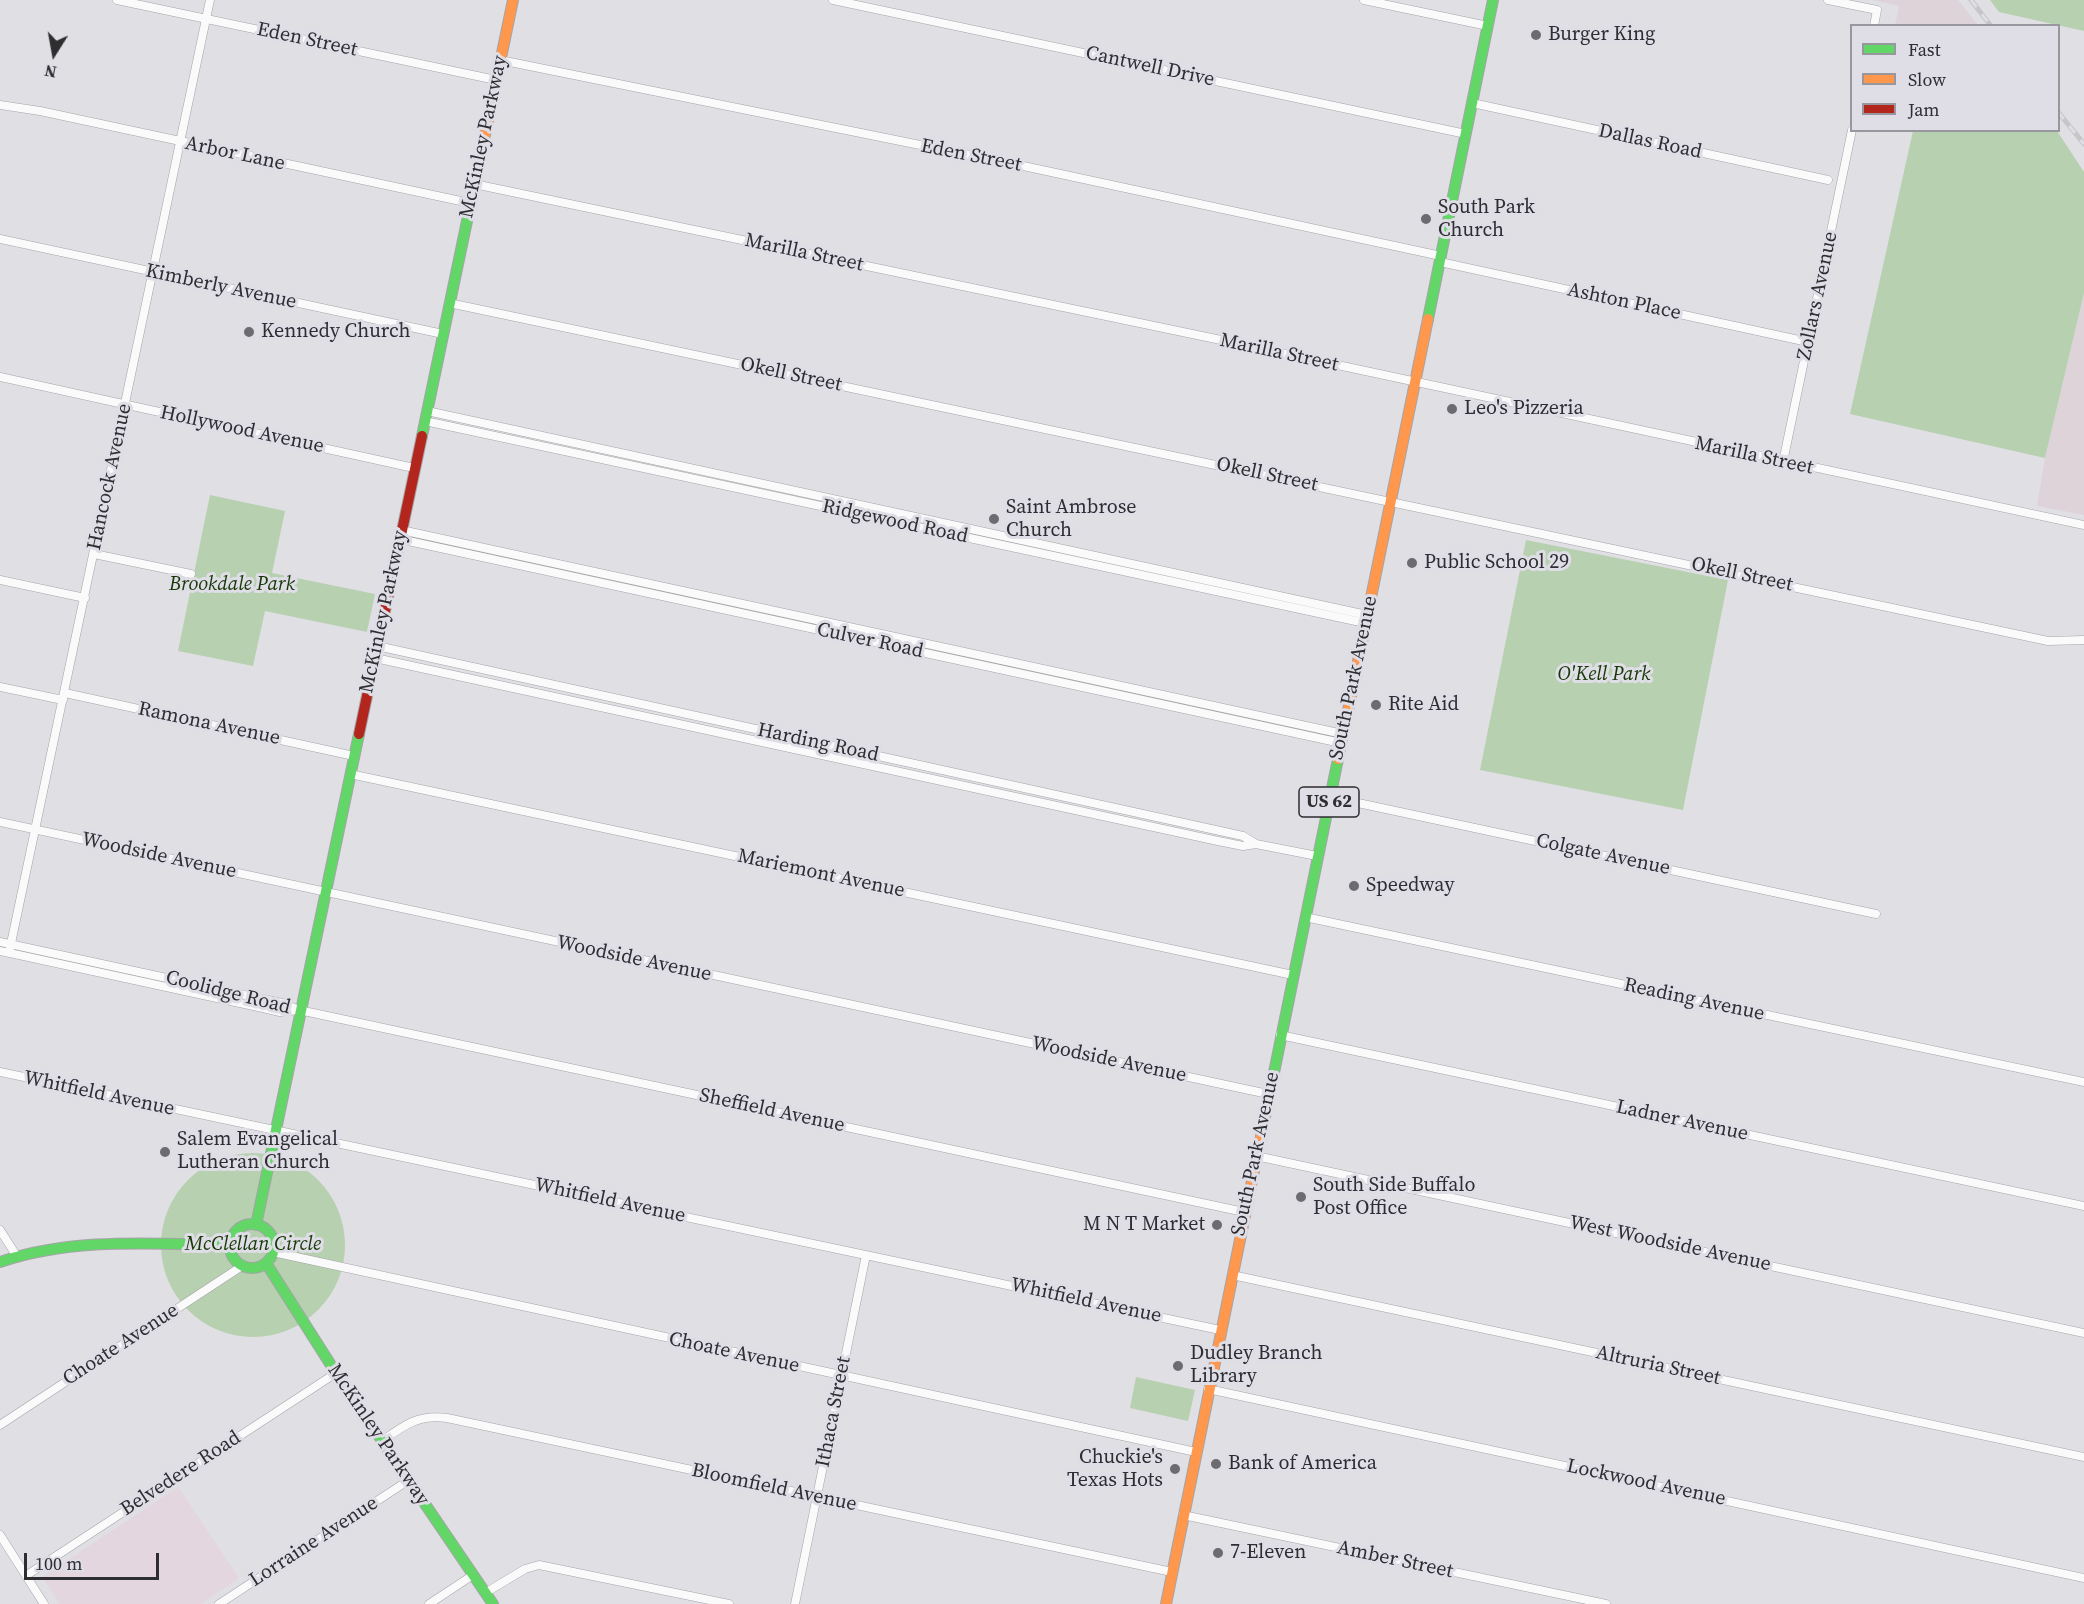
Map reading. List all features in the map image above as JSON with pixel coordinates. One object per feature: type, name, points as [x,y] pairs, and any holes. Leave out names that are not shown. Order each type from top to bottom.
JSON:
[{"type":"street","name":"Eden Street","points":[[117,0],[496,80]]},
{"type":"street","name":"Hancock Avenue","points":[[10,949],[210,0]]},
{"type":"street","name":"McKinley Parkway","points":[[256,1225],[299,1010],[513,0]]},
{"type":"street","name":"Cantwell Drive","points":[[833,0],[1466,134]]},
{"type":"street","points":[[1364,0],[1488,27]]},
{"type":"street","name":"South Park Avenue","points":[[1166,1604],[1280,1035],[1493,0]]},
{"type":"street","points":[[1828,0],[1877,10],[1874,24]]},
{"type":"street","name":"Eden Street","points":[[500,60],[1014,164],[1440,259]]},
{"type":"street","name":"Dallas Road","points":[[1472,103],[1828,180]]},
{"type":"street","name":"Arbor Lane","points":[[0,105],[470,203]]},
{"type":"street","name":"Zollars Avenue","points":[[1783,462],[1852,132]]},
{"type":"street","name":"Marilla Street","points":[[474,184],[2084,525]]},
{"type":"street","name":"Kimberly Avenue","points":[[0,239],[443,334]]},
{"type":"street","name":"Ashton Place","points":[[1440,259],[1808,342]]},
{"type":"street","name":"Okell Street","points":[[449,303],[2048,641],[2084,640]]},
{"type":"street","name":"Hollywood Avenue","points":[[0,377],[414,468]]},
{"type":"street","name":"Ridgewood Road","points":[[426,416],[577,444],[963,527],[1090,555],[1220,588]]},
{"type":"street","name":"Ridgewood Road","points":[[426,416],[575,454],[1088,564],[1220,588],[1366,619]]},
{"type":"street","points":[[575,454],[577,444]]},
{"type":"street","points":[[704,481],[706,472]]},
{"type":"street","points":[[835,510],[837,500]]},
{"type":"street","points":[[961,537],[963,527]]},
{"type":"street","name":"Culver Road","points":[[400,535],[1342,738]]},
{"type":"street","points":[[94,554],[191,574]]},
{"type":"street","points":[[1088,564],[1090,555]]},
{"type":"street","points":[[0,580],[85,598]]},
{"type":"street","name":"Harding Road","points":[[377,646],[1098,803],[1243,836],[1256,844]]},
{"type":"street","name":"Harding Road","points":[[375,658],[1095,815],[1243,846],[1256,844],[1317,856]]},
{"type":"street","points":[[494,684],[496,673]]},
{"type":"street","name":"Ramona Avenue","points":[[0,687],[64,696],[354,756]]},
{"type":"street","points":[[593,706],[596,695]]},
{"type":"street","points":[[692,728],[694,716]]},
{"type":"street","points":[[794,750],[797,738]]},
{"type":"street","points":[[895,771],[898,760]]},
{"type":"street","name":"Mariemont Avenue","points":[[350,774],[1293,975]]},
{"type":"street","points":[[993,793],[995,781]]},
{"type":"street","name":"Colgate Avenue","points":[[1330,797],[1876,914]]},
{"type":"street","points":[[1095,815],[1098,803]]},
{"type":"street","name":"Woodside Avenue","points":[[0,822],[1268,1094]]},
{"type":"street","name":"Reading Avenue","points":[[1305,917],[2084,1082]]},
{"type":"street","name":"Coolidge Road","points":[[0,942],[10,949],[144,983],[280,1012],[299,1010]]},
{"type":"street","name":"Coolidge Road","points":[[0,951],[10,949],[146,974],[282,1003],[299,1010]]},
{"type":"street","points":[[144,983],[146,974]]},
{"type":"street","name":"Sheffield Avenue","points":[[299,1010],[1244,1212]]},
{"type":"street","name":"Ladner Avenue","points":[[1280,1035],[2084,1206]]},
{"type":"street","name":"Whitfield Avenue","points":[[0,1072],[1220,1330]]},
{"type":"street","name":"West Woodside Avenue","points":[[1256,1156],[2084,1333]]},
{"type":"street","points":[[256,1225],[270,1235],[273,1252],[266,1263],[253,1268],[242,1266],[232,1256],[230,1245],[238,1230],[256,1225]]},
{"type":"street","points":[[0,1230],[16,1256]]},
{"type":"street","points":[[0,1262],[16,1256],[70,1245],[230,1245]]},
{"type":"street","name":"Choate Avenue","points":[[273,1252],[1196,1452]]},
{"type":"street","name":"Ithaca Street","points":[[795,1604],[866,1255]]},
{"type":"street","name":"McKinley Parkway","points":[[266,1263],[336,1374],[493,1604]]},
{"type":"street","name":"Choate Avenue","points":[[0,1425],[242,1266]]},
{"type":"street","name":"Altruria Street","points":[[1232,1275],[2084,1457]]},
{"type":"street","name":"Belvedere Road","points":[[27,1575],[336,1374]]},
{"type":"street","name":"Lockwood Avenue","points":[[1208,1389],[2084,1578]]},
{"type":"street","name":"Bloomfield Avenue","points":[[382,1441],[409,1422],[421,1417],[438,1417],[1172,1572]]},
{"type":"street","name":"Lorraine Avenue","points":[[219,1604],[409,1480]]},
{"type":"street","name":"Amber Street","points":[[1183,1515],[1606,1604]]},
{"type":"street","points":[[0,1535],[44,1604]]},
{"type":"street","points":[[485,1593],[525,1569],[540,1565],[729,1604]]},
{"type":"street","points":[[429,1604],[473,1575]]},
{"type":"shaded area","points":[[1872,0],[1958,0],[1977,24],[1895,24],[1899,6]]},
{"type":"shaded area","points":[[2084,293],[2084,515],[2037,506],[2045,458]]},
{"type":"shaded area","points":[[178,1487],[239,1578],[201,1604],[60,1604],[42,1577]]},
{"type":"green space","points":[[1990,0],[2084,0],[2084,31],[2060,24],[1999,12]]},
{"type":"green space","points":[[1913,132],[2058,132],[2084,172],[2084,293],[2045,458],[1850,414]]},
{"type":"green space","name":"Brookdale Park","points":[[210,495],[285,511],[272,573],[375,594],[367,632],[265,611],[253,666],[178,651]]},
{"type":"green space","name":"O'Kell Park","points":[[1526,540],[1728,580],[1683,810],[1480,770]]},
{"type":"green space","points":[[28,950],[136,974],[135,978],[27,955]]},
{"type":"green space","points":[[156,978],[265,1001],[264,1005],[155,982]]},
{"type":"green space","name":"McClellan Circle","points":[[253,1153],[271,1154],[288,1160],[304,1168],[318,1180],[330,1194],[338,1210],[344,1227],[344,1263],[338,1280],[330,1296],[318,1310],[304,1322],[288,1330],[271,1336],[253,1337],[235,1336],[218,1330],[202,1322],[188,1310],[176,1296],[168,1280],[162,1263],[161,1245],[162,1227],[168,1210],[176,1194],[188,1180],[202,1168],[218,1160],[235,1154]]},
{"type":"green space","points":[[1136,1377],[1195,1390],[1188,1421],[1130,1408]]},
{"type":"railway","points":[[1971,0],[1989,24]]},
{"type":"railway","points":[[2060,114],[2084,144]]},
{"type":"traffic: fast","points":[[1428,319],[1493,0]]},
{"type":"traffic: fast","points":[[422,436],[480,159]]},
{"type":"traffic: fast","points":[[256,1225],[359,734]]},
{"type":"traffic: fast","points":[[1269,1097],[1338,759]]},
{"type":"traffic: fast","points":[[252,1224],[267,1231],[274,1246],[267,1261],[252,1268],[237,1261],[230,1246],[237,1231],[252,1224]]},
{"type":"traffic: fast","points":[[0,1262],[28,1254],[85,1245],[143,1243],[230,1245]]},
{"type":"traffic: fast","points":[[266,1263],[336,1373],[493,1604]]},
{"type":"traffic: slow","points":[[480,159],[513,0]]},
{"type":"traffic: slow","points":[[1338,759],[1428,319]]},
{"type":"traffic: slow","points":[[1166,1604],[1269,1097]]},
{"type":"traffic: jam","points":[[359,734],[422,436]]},
{"type":"place","name":"Burger King","points":[[1536,35]]},
{"type":"place","name":"South Park Church","points":[[1426,219]]},
{"type":"place","name":"Kennedy Church","points":[[249,332]]},
{"type":"place","name":"Leo's Pizzeria","points":[[1452,409]]},
{"type":"place","name":"Saint Ambrose Church","points":[[994,519]]},
{"type":"place","name":"Public School 29","points":[[1412,563]]},
{"type":"place","name":"Rite Aid","points":[[1376,705]]},
{"type":"place","name":"Speedway","points":[[1354,886]]},
{"type":"place","name":"Salem Evangelical Lutheran Church","points":[[165,1152]]},
{"type":"place","name":"South Side Buffalo Post Office","points":[[1301,1197]]},
{"type":"place","name":"M N T Market","points":[[1217,1225]]},
{"type":"place","name":"Dudley Branch Library","points":[[1178,1366]]},
{"type":"place","name":"Bank of America","points":[[1216,1464]]},
{"type":"place","name":"Chuckie's Texas Hots","points":[[1175,1469]]},
{"type":"place","name":"7-Eleven","points":[[1218,1553]]}]
